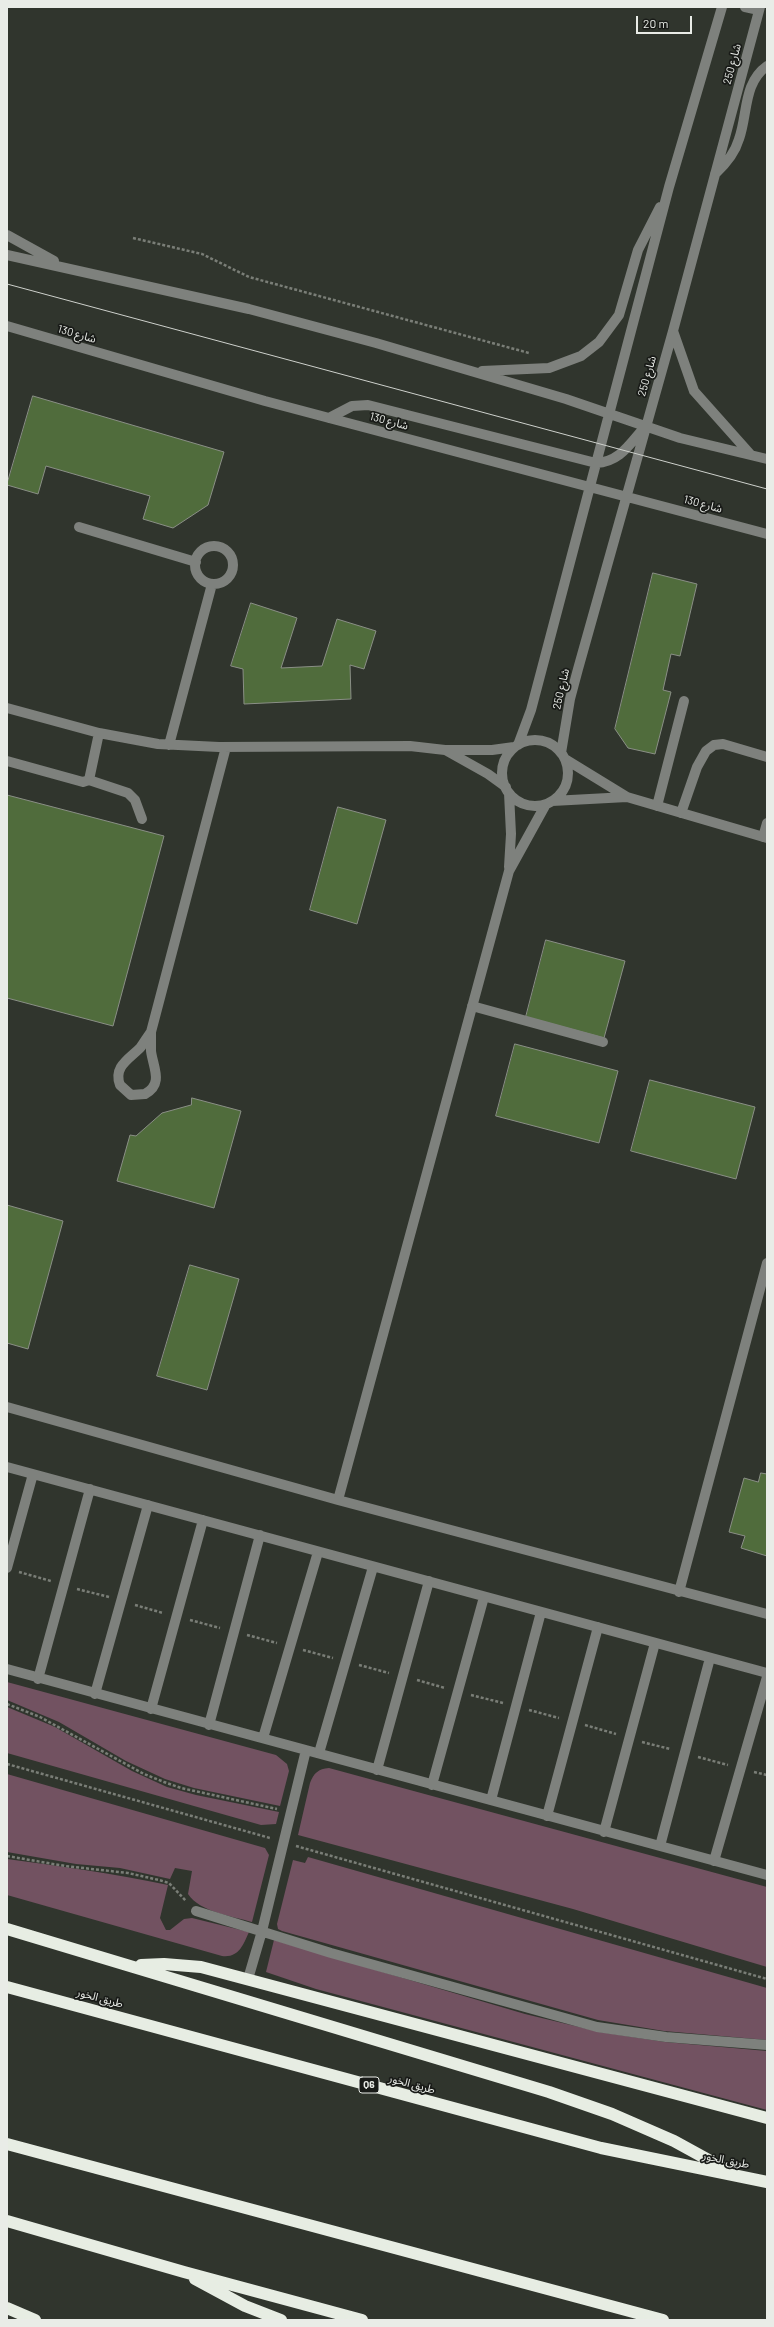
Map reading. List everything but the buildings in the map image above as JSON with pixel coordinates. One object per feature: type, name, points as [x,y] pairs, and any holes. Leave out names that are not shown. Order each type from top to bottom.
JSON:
[{"type":"highway","points":[[7,1929],[132,1965],[549,2092],[612,2114],[674,2141],[733,2174]]},
{"type":"highway","points":[[132,1965],[164,1964],[201,1967],[767,2118]]},
{"type":"highway","name":"طريق الخور","points":[[7,1987],[601,2148],[667,2163],[733,2174],[767,2182]]},
{"type":"highway","points":[[7,2144],[663,2320]]},
{"type":"highway","points":[[7,2220],[184,2272],[362,2320]]},
{"type":"highway","points":[[184,2272],[239,2303],[281,2320]]},
{"type":"highway","points":[[7,2308],[35,2320]]},
{"type":"street","points":[[338,1500],[509,871],[511,834],[507,790],[503,767],[508,755],[516,746],[530,710],[669,187],[722,7]]},
{"type":"street","points":[[745,7],[759,9]]},
{"type":"street","name":"شارع 250","points":[[563,756],[570,699],[645,426],[673,331],[759,9]]},
{"type":"street","points":[[715,174],[734,152],[740,138],[751,84],[767,66]]},
{"type":"street","points":[[472,371],[549,368],[577,358],[600,342],[619,316],[638,250],[669,187]]},
{"type":"street","points":[[7,235],[64,267]]},
{"type":"street","points":[[7,255],[249,309],[376,343],[566,399],[680,438],[767,459]]},
{"type":"street","name":"شارع 130","points":[[7,326],[329,418],[767,534]]},
{"type":"street","points":[[673,331],[694,391],[751,455]]},
{"type":"street","points":[[329,418],[352,406],[368,405],[596,463],[613,460],[623,452],[645,426]]},
{"type":"street","points":[[79,527],[196,562]]},
{"type":"street","points":[[210,547],[224,549],[230,554],[233,561],[230,575],[226,580],[212,584],[199,576],[196,562],[203,550],[210,547]]},
{"type":"street","points":[[169,745],[212,584]]},
{"type":"street","points":[[657,806],[684,701]]},
{"type":"street","points":[[7,708],[99,733],[141,742],[169,745],[226,747],[410,746],[445,750],[492,750],[516,746],[530,740],[544,741],[563,756],[627,797],[765,837],[767,823]]},
{"type":"street","points":[[89,780],[99,733]]},
{"type":"street","points":[[681,813],[697,767],[706,751],[714,745],[723,744],[767,757]]},
{"type":"street","points":[[151,1032],[141,1046],[123,1063],[119,1070],[120,1085],[131,1095],[145,1094],[156,1083],[157,1076],[151,1050],[151,1032],[226,747]]},
{"type":"street","points":[[445,750],[488,774],[526,805],[627,797]]},
{"type":"street","points":[[509,871],[549,802],[562,791],[567,779],[563,756]]},
{"type":"street","points":[[7,761],[83,782],[89,780],[128,793],[135,800],[142,819]]},
{"type":"street","points":[[472,1006],[603,1042]]},
{"type":"street","points":[[679,1592],[767,1263]]},
{"type":"street","points":[[7,1407],[338,1500],[679,1592],[767,1614]]},
{"type":"street","points":[[7,1467],[767,1673]]},
{"type":"street","points":[[11,1570],[33,1474]]},
{"type":"street","points":[[38,1678],[90,1489]]},
{"type":"street","points":[[95,1694],[148,1505]]},
{"type":"street","points":[[151,1709],[203,1520]]},
{"type":"street","points":[[209,1725],[260,1535]]},
{"type":"street","points":[[263,1738],[318,1552]]},
{"type":"street","points":[[319,1754],[373,1567]]},
{"type":"street","points":[[377,1770],[429,1581]]},
{"type":"street","points":[[432,1785],[484,1597]]},
{"type":"street","points":[[491,1800],[541,1612]]},
{"type":"street","points":[[547,1816],[598,1627]]},
{"type":"street","points":[[604,1832],[655,1643]]},
{"type":"street","points":[[660,1846],[710,1658]]},
{"type":"street","points":[[7,1670],[767,1875]]},
{"type":"street","points":[[714,1861],[767,1677]]},
{"type":"street","points":[[248,1979],[262,1931],[306,1750]]},
{"type":"street","points":[[196,1912],[339,1955],[597,2027],[666,2037],[767,2045]]},
{"type":"path","points":[[133,238],[202,254],[249,277],[531,354]]},
{"type":"path","points":[[11,1570],[177,1617],[290,1646],[767,1775]]},
{"type":"path","points":[[7,1704],[52,1723],[133,1768],[164,1782],[182,1788],[291,1812]]},
{"type":"path","points":[[7,1764],[767,1979]]},
{"type":"path","points":[[7,1856],[65,1866],[128,1872],[169,1882],[196,1912]]},
{"type":"shaded area","points":[[7,1682],[276,1755],[287,1764],[289,1771],[280,1806],[194,1788],[165,1779],[126,1761],[59,1722],[7,1700]]},
{"type":"shaded area","points":[[7,1707],[55,1727],[132,1771],[167,1787],[196,1795],[279,1812],[276,1824],[261,1825],[7,1753]]},
{"type":"shaded area","points":[[329,1768],[767,1887],[767,1967],[573,1909],[298,1835],[310,1783],[315,1774],[322,1769]]},
{"type":"shaded area","points":[[7,1774],[265,1848],[269,1855],[252,1922],[208,1909],[193,1900],[188,1894],[192,1871],[175,1868],[170,1879],[120,1868],[76,1864],[7,1852]]},
{"type":"shaded area","points":[[308,1857],[767,1988],[767,2040],[664,2031],[598,2020],[282,1931],[278,1929],[277,1924],[293,1860],[305,1863]]},
{"type":"shaded area","points":[[7,1859],[88,1870],[168,1885],[160,1918],[166,1930],[170,1930],[184,1919],[192,1918],[249,1932],[240,1950],[233,1955],[222,1956],[7,1895]]},
{"type":"shaded area","points":[[274,1940],[525,2014],[600,2032],[665,2042],[767,2051],[767,2110],[316,1989],[266,1972]]},
{"type":"tram line","points":[[7,284],[767,489]]}]
